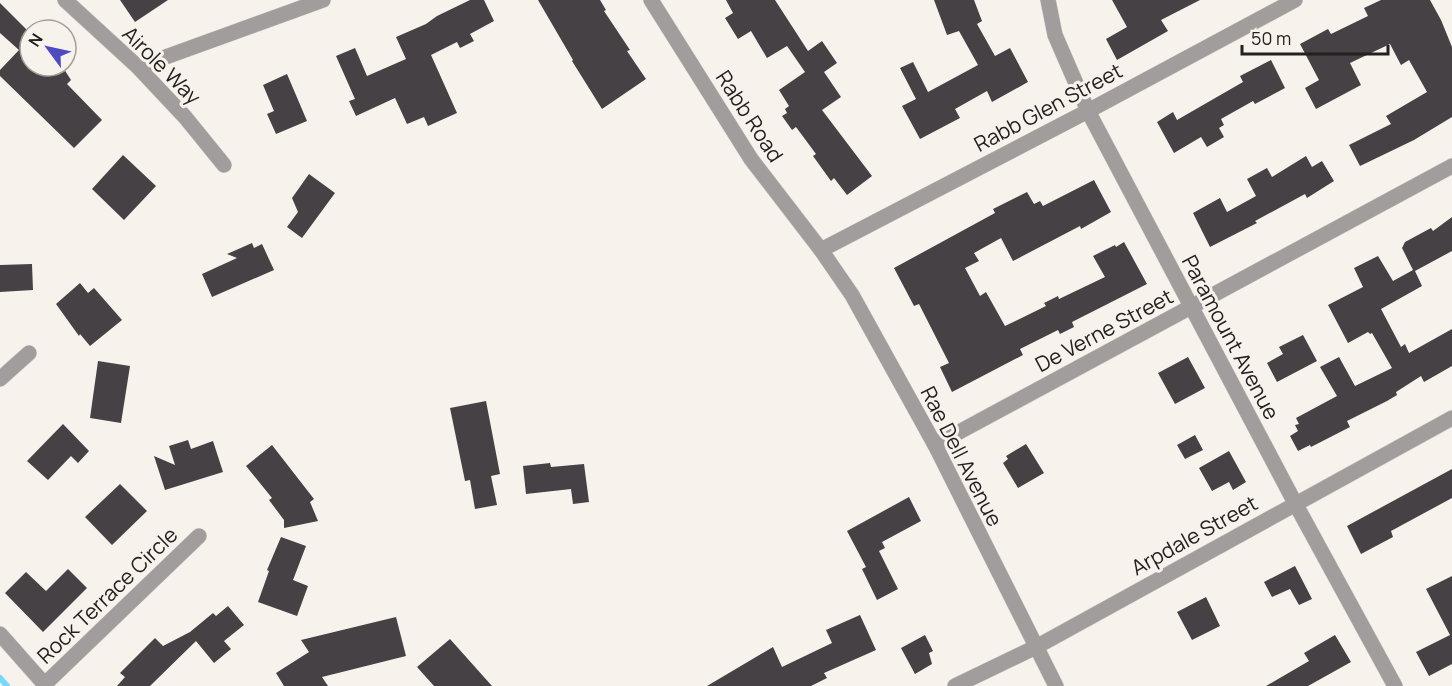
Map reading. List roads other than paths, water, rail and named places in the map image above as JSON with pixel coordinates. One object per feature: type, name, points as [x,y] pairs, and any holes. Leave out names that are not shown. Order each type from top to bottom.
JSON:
[{"type":"street","name":"Airole Way","points":[[65,0],[138,67],[185,117],[224,165]]},
{"type":"street","points":[[138,67],[323,0]]},
{"type":"street","name":"Rabb Road","points":[[651,0],[751,159],[821,250]]},
{"type":"street","name":"Paramount Avenue","points":[[1048,0],[1055,35],[1088,111],[1295,503],[1395,686]]},
{"type":"street","name":"Rabb Glen Street","points":[[821,250],[1088,111],[1294,0]]},
{"type":"street","name":"De Verne Street","points":[[935,445],[1452,166]]},
{"type":"street","name":"Rae Dell Avenue","points":[[821,250],[852,295],[935,445],[1056,686]]},
{"type":"street","points":[[0,379],[29,353]]},
{"type":"street","name":"Arpdale Street","points":[[955,686],[1036,647],[1452,418]]},
{"type":"street","name":"Rock Terrace Circle","points":[[45,685],[199,536]]},
{"type":"street","points":[[0,634],[45,685]]},
{"type":"waterway","points":[[0,678],[7,686]]}]
